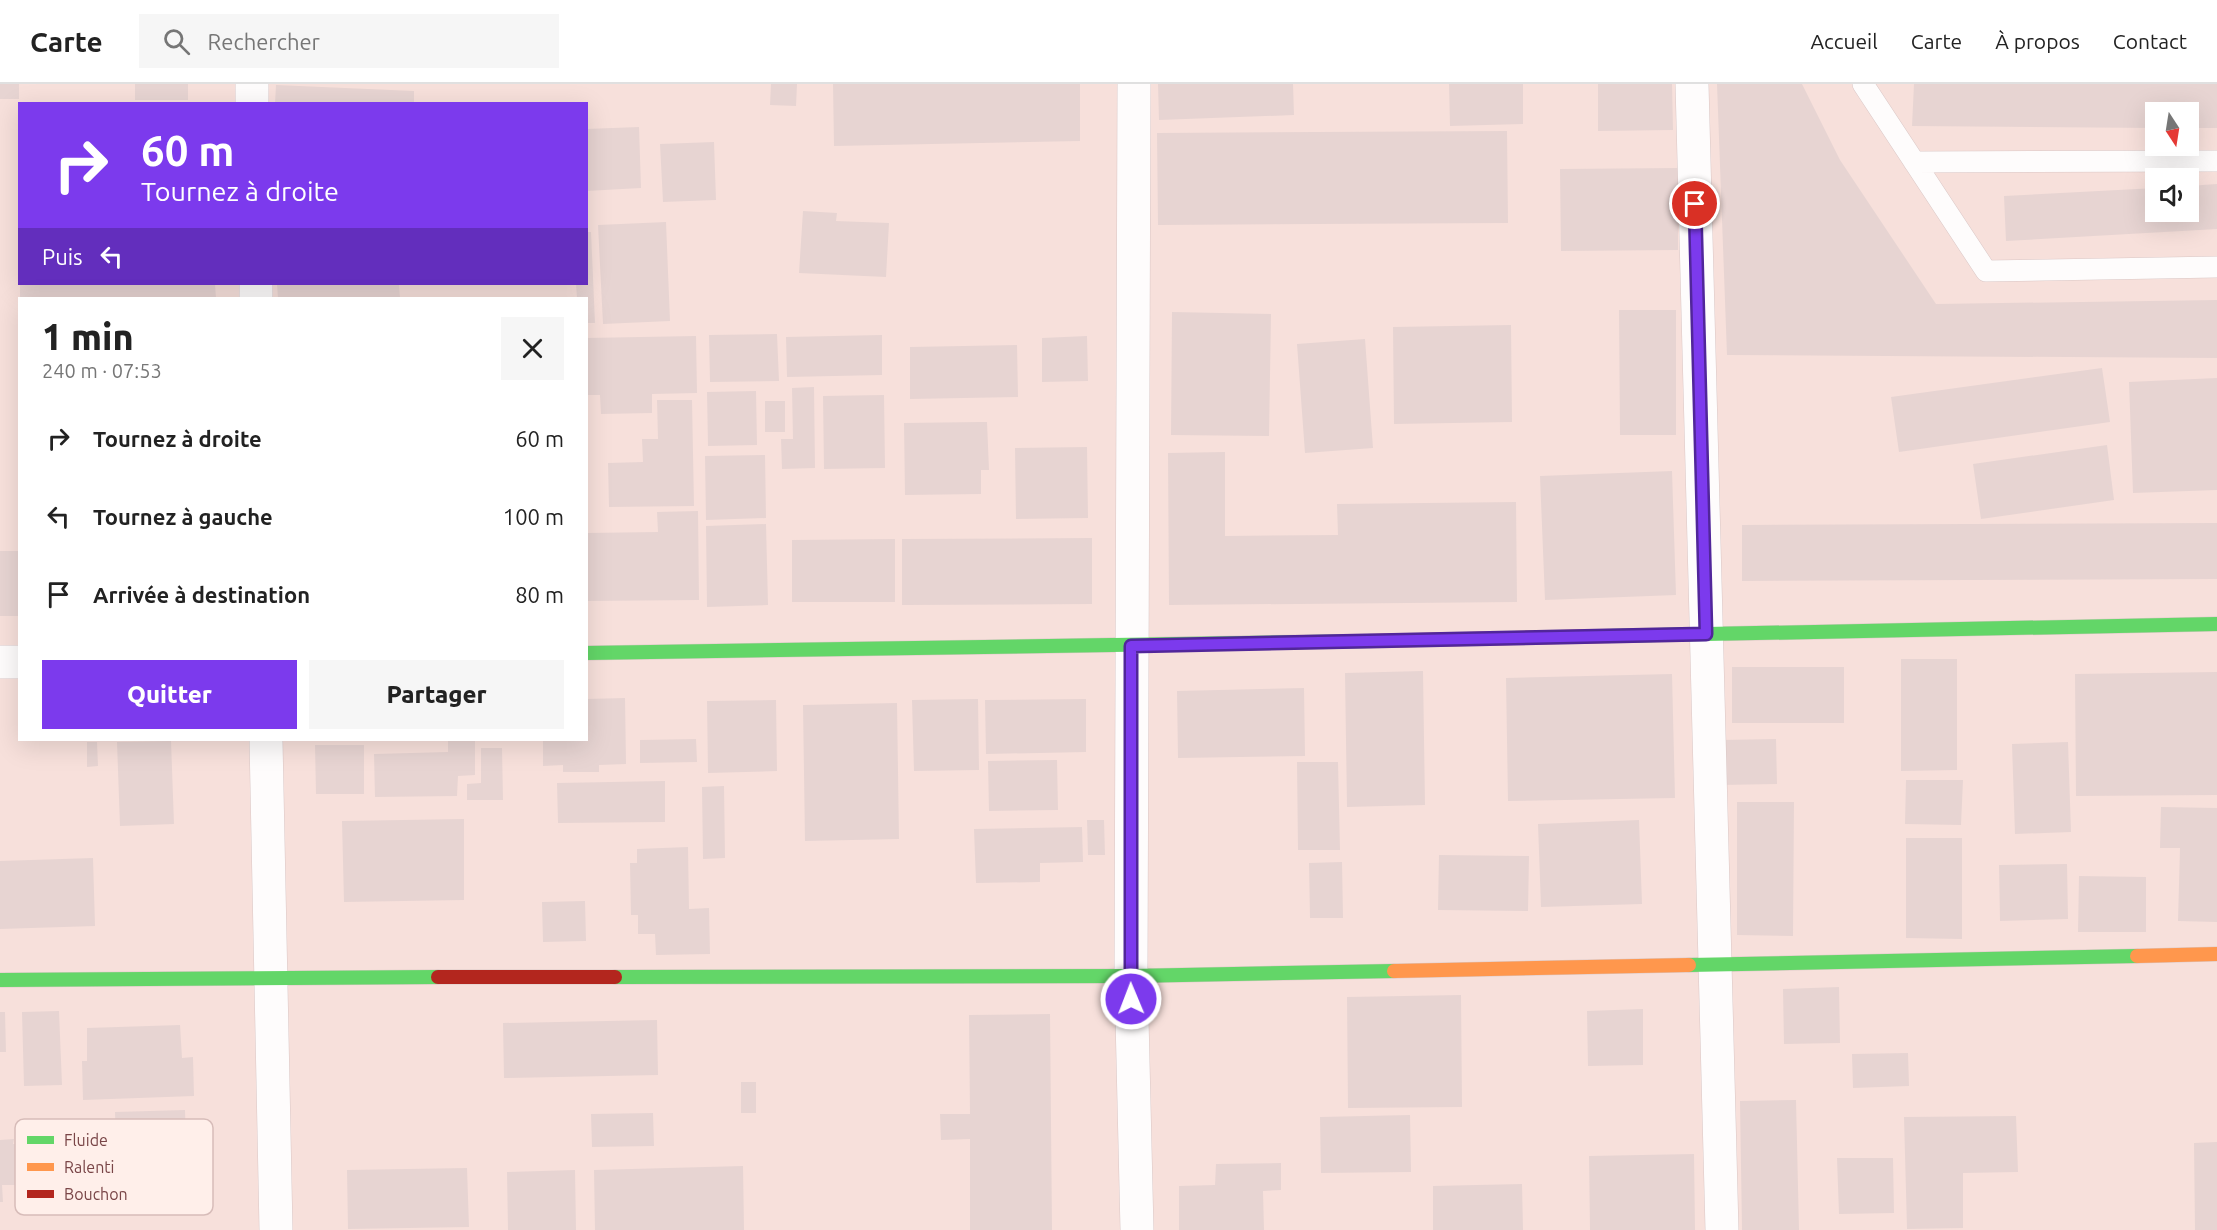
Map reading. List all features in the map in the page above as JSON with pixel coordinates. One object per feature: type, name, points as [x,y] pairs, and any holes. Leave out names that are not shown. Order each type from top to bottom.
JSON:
[{"type":"street","points":[[252,84],[252,102]]},
{"type":"street","points":[[1134,84],[1131,976],[1137,1230]]},
{"type":"street","points":[[1692,84],[1722,1230]]},
{"type":"street","points":[[588,653],[1131,646],[2217,624]]},
{"type":"street","points":[[0,662],[18,662]]},
{"type":"street","points":[[266,741],[276,1230]]},
{"type":"street","points":[[0,980],[270,977],[1131,976],[2217,954]]},
{"type":"lane","points":[[1863,84],[1986,271],[2217,267]]},
{"type":"lane","points":[[1914,162],[2217,161]]},
{"type":"shaded area","points":[[0,84],[2217,84],[2217,1230],[0,1230]]},
{"type":"building","points":[[0,84],[19,84],[19,99],[0,99]]},
{"type":"building","points":[[135,84],[188,84],[188,100],[135,100]]},
{"type":"building","points":[[771,84],[797,84],[796,106],[770,105]]},
{"type":"building","points":[[833,84],[1080,84],[1080,141],[834,146]]},
{"type":"building","points":[[1158,84],[1293,84],[1294,115],[1159,120]]},
{"type":"building","points":[[1449,84],[1523,84],[1523,124],[1450,126]]},
{"type":"building","points":[[1598,84],[1672,84],[1673,130],[1598,131]]},
{"type":"building","points":[[1717,84],[1802,84],[1840,160],[1936,304],[2217,300],[2217,358],[1727,355]]},
{"type":"building","points":[[1914,84],[2217,84],[2217,128],[2199,128],[2199,102],[2145,102],[2145,128],[1912,126]]},
{"type":"building","points":[[276,85],[414,91],[414,102],[275,102]]},
{"type":"building","points":[[639,127],[641,188],[588,191],[588,129]]},
{"type":"building","points":[[1507,131],[1508,223],[1158,225],[1157,133]]},
{"type":"building","points":[[714,142],[716,200],[663,202],[660,144]]},
{"type":"building","points":[[1678,168],[1678,250],[1561,251],[1560,169]]},
{"type":"building","points":[[2217,184],[2217,229],[2006,241],[2004,196],[2145,189],[2145,222],[2199,222],[2199,185]]},
{"type":"building","points":[[803,211],[837,213],[836,221],[889,223],[886,277],[799,273]]},
{"type":"building","points":[[666,222],[670,321],[603,324],[598,225]]},
{"type":"building","points":[[588,232],[591,232],[595,323],[588,323],[588,297],[577,297],[576,285],[588,285]]},
{"type":"building","points":[[20,285],[215,285],[216,297],[20,297]]},
{"type":"building","points":[[277,285],[399,285],[400,297],[278,297]]},
{"type":"building","points":[[1619,310],[1676,310],[1676,435],[1620,435]]},
{"type":"building","points":[[1172,312],[1271,314],[1269,436],[1171,435]]},
{"type":"building","points":[[1511,325],[1512,422],[1394,424],[1393,327]]},
{"type":"building","points":[[777,334],[779,381],[710,382],[709,335]]},
{"type":"building","points":[[882,335],[882,375],[787,377],[786,337]]},
{"type":"building","points":[[696,336],[697,393],[652,394],[652,413],[601,414],[600,395],[588,395],[588,338]]},
{"type":"building","points":[[1087,336],[1088,381],[1042,382],[1042,338]]},
{"type":"building","points":[[1365,339],[1373,448],[1305,453],[1297,344]]},
{"type":"building","points":[[1017,345],[1018,397],[910,399],[910,347]]},
{"type":"building","points":[[2102,368],[2110,422],[1899,452],[1891,397]]},
{"type":"building","points":[[2217,378],[2217,490],[2133,493],[2129,382]]},
{"type":"building","points":[[814,387],[815,468],[782,469],[781,439],[793,439],[792,388]]},
{"type":"building","points":[[756,391],[757,445],[708,446],[707,392]]},
{"type":"building","points":[[884,395],[885,468],[824,469],[823,396]]},
{"type":"building","points":[[657,400],[692,400],[694,506],[609,507],[608,463],[643,462],[642,439],[658,439]]},
{"type":"building","points":[[765,401],[785,401],[785,432],[765,432]]},
{"type":"building","points":[[987,422],[989,470],[981,470],[981,494],[905,495],[904,423]]},
{"type":"building","points":[[2107,445],[2114,500],[1981,519],[1973,464]]},
{"type":"building","points":[[1087,447],[1088,518],[1016,519],[1015,448]]},
{"type":"building","points":[[1225,452],[1225,536],[1338,535],[1337,504],[1516,502],[1517,602],[1169,605],[1168,453]]},
{"type":"building","points":[[765,455],[766,518],[706,520],[705,456]]},
{"type":"building","points":[[1672,471],[1676,595],[1545,600],[1540,476]]},
{"type":"building","points":[[698,511],[699,600],[588,601],[588,533],[658,532],[657,512]]},
{"type":"building","points":[[2217,523],[2217,579],[1742,581],[1742,525]]},
{"type":"building","points":[[766,524],[768,605],[707,607],[706,526]]},
{"type":"building","points":[[1092,538],[1092,604],[902,605],[902,539]]},
{"type":"building","points":[[895,539],[895,602],[792,602],[792,540]]},
{"type":"building","points":[[0,551],[18,551],[18,616],[0,616]]},
{"type":"building","points":[[1901,659],[1957,659],[1957,770],[1901,771]]},
{"type":"building","points":[[1732,667],[1844,667],[1844,723],[1732,723]]},
{"type":"building","points":[[1423,671],[1425,805],[1347,807],[1345,673]]},
{"type":"building","points":[[2217,672],[2217,795],[2076,796],[2075,674]]},
{"type":"building","points":[[1672,674],[1675,798],[1508,801],[1506,678]]},
{"type":"building","points":[[1304,688],[1305,756],[1178,758],[1177,691]]},
{"type":"building","points":[[625,698],[626,764],[599,765],[599,772],[563,772],[563,765],[543,766],[543,741],[588,741],[588,699]]},
{"type":"building","points":[[978,699],[979,770],[914,771],[912,700]]},
{"type":"building","points":[[1086,699],[1086,752],[986,754],[985,700]]},
{"type":"building","points":[[776,700],[777,771],[708,773],[707,701]]},
{"type":"building","points":[[897,703],[899,839],[805,841],[803,705]]},
{"type":"building","points":[[696,739],[697,762],[640,763],[640,740]]},
{"type":"building","points":[[1776,739],[1777,784],[1720,785],[1720,740]]},
{"type":"building","points":[[171,741],[174,824],[120,826],[117,742]]},
{"type":"building","points":[[448,741],[475,741],[475,775],[458,776],[457,796],[375,797],[374,754],[448,752]]},
{"type":"building","points":[[87,742],[97,742],[98,766],[87,767]]},
{"type":"building","points":[[2068,742],[2071,832],[2015,834],[2012,744]]},
{"type":"building","points":[[315,745],[364,745],[364,794],[316,794]]},
{"type":"building","points":[[481,748],[502,748],[503,800],[467,800],[467,784],[481,783]]},
{"type":"building","points":[[1057,760],[1058,810],[989,811],[988,761]]},
{"type":"building","points":[[1297,762],[1338,762],[1340,850],[1298,850]]},
{"type":"building","points":[[1906,780],[1963,780],[1961,825],[1905,824]]},
{"type":"building","points":[[665,781],[665,822],[558,823],[557,783]]},
{"type":"building","points":[[724,786],[725,858],[703,859],[702,787]]},
{"type":"building","points":[[1737,802],[1794,802],[1793,936],[1737,935]]},
{"type":"building","points":[[2161,807],[2217,808],[2217,922],[2178,921],[2180,848],[2160,848]]},
{"type":"building","points":[[464,819],[464,900],[344,902],[342,821]]},
{"type":"building","points":[[1087,820],[1104,820],[1105,855],[1088,855]]},
{"type":"building","points":[[1639,820],[1642,904],[1541,907],[1538,824]]},
{"type":"building","points":[[1082,827],[1083,862],[1040,863],[1040,882],[976,883],[974,829]]},
{"type":"building","points":[[1906,838],[1962,838],[1962,939],[1906,938]]},
{"type":"building","points":[[688,847],[689,909],[709,908],[710,954],[656,955],[655,934],[638,934],[638,915],[631,915],[630,863],[637,863],[637,849]]},
{"type":"building","points":[[1439,855],[1529,856],[1528,911],[1438,910]]},
{"type":"building","points":[[93,858],[95,926],[0,929],[0,861]]},
{"type":"building","points":[[1342,862],[1343,918],[1310,918],[1309,863]]},
{"type":"building","points":[[2067,864],[2068,919],[2000,921],[1999,865]]},
{"type":"building","points":[[2079,876],[2146,877],[2146,932],[2078,932]]},
{"type":"building","points":[[585,901],[586,941],[543,942],[542,902]]},
{"type":"building","points":[[1839,987],[1840,1043],[1784,1044],[1783,989]]},
{"type":"building","points":[[1461,995],[1462,1107],[1348,1108],[1347,997]]},
{"type":"building","points":[[1643,1009],[1643,1065],[1588,1066],[1587,1011]]},
{"type":"building","points":[[59,1011],[62,1085],[24,1086],[22,1012]]},
{"type":"building","points":[[0,1012],[5,1012],[6,1052],[0,1052]]},
{"type":"building","points":[[1050,1014],[1052,1230],[970,1230],[970,1139],[941,1140],[940,1114],[970,1114],[969,1015]]},
{"type":"building","points":[[657,1020],[658,1075],[504,1078],[503,1023]]},
{"type":"building","points":[[180,1025],[182,1058],[193,1057],[194,1096],[83,1100],[82,1061],[87,1061],[87,1028]]},
{"type":"building","points":[[1908,1053],[1909,1086],[1853,1088],[1852,1054]]},
{"type":"building","points":[[741,1082],[756,1082],[756,1113],[741,1113]]},
{"type":"building","points":[[1796,1100],[1799,1230],[1742,1230],[1740,1101]]},
{"type":"building","points":[[185,1110],[185,1119],[115,1119],[115,1112]]},
{"type":"building","points":[[653,1113],[654,1146],[592,1147],[591,1114]]},
{"type":"building","points":[[1410,1115],[1411,1172],[1321,1173],[1320,1117]]},
{"type":"building","points":[[2016,1116],[2018,1172],[1963,1173],[1963,1228],[1907,1229],[1904,1117]]},
{"type":"building","points":[[14,1139],[13,1144],[15,1144],[15,1185],[2,1185],[3,1202],[0,1202],[0,1140]]},
{"type":"building","points":[[2217,1142],[2217,1230],[2195,1230],[2194,1143]]},
{"type":"building","points":[[1694,1154],[1695,1230],[1590,1230],[1589,1156]]},
{"type":"building","points":[[1837,1158],[1893,1158],[1894,1213],[1839,1214]]},
{"type":"building","points":[[1281,1163],[1281,1190],[1263,1191],[1264,1230],[1179,1230],[1179,1186],[1215,1185],[1216,1164]]},
{"type":"building","points":[[743,1166],[744,1230],[595,1230],[594,1170]]},
{"type":"building","points":[[467,1168],[469,1227],[348,1229],[347,1170]]},
{"type":"building","points":[[575,1170],[576,1230],[508,1230],[507,1172]]},
{"type":"building","points":[[1522,1184],[1523,1230],[1433,1230],[1433,1186]]},
{"type":"traffic: fast","points":[[1608,636],[2217,624]]},
{"type":"traffic: fast","points":[[588,653],[1371,641]]},
{"type":"traffic: fast","points":[[1689,965],[2137,956]]},
{"type":"traffic: fast","points":[[615,977],[1131,976],[1394,971]]},
{"type":"traffic: fast","points":[[0,980],[438,977]]},
{"type":"traffic: slow","points":[[1371,641],[1608,636]]},
{"type":"traffic: slow","points":[[2137,956],[2217,954]]},
{"type":"traffic: slow","points":[[1394,971],[1689,965]]},
{"type":"traffic: jam","points":[[438,977],[615,977]]},
{"type":"route","points":[[1131,999],[1131,646],[1706,634],[1695,204]]}]
